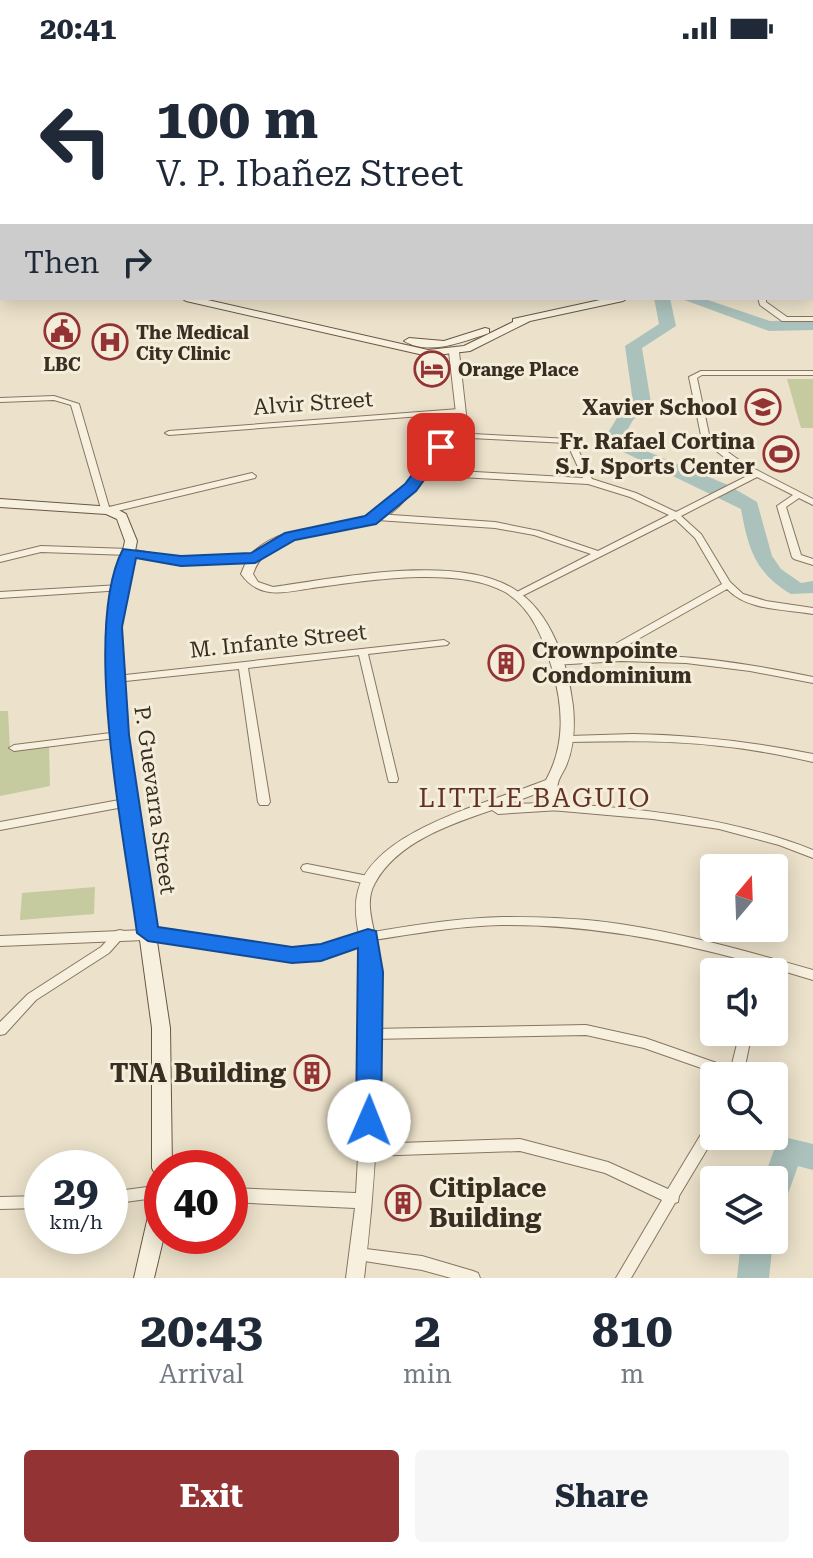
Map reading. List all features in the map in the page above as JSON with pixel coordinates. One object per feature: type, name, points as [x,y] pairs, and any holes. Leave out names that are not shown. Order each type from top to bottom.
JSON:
[{"type":"main road","points":[[196,300],[376,338],[420,352],[454,352],[493,338],[526,320]]},
{"type":"main road","points":[[376,338],[445,344],[592,301]]},
{"type":"main road","points":[[0,503],[107,510]]},
{"type":"main road","name":"P. Guevarra Street","points":[[107,510],[122,517],[131,541],[113,627],[119,735],[161,1028],[162,1150]]},
{"type":"main road","points":[[144,1278],[149,1254]]},
{"type":"street","points":[[764,300],[785,319],[813,319]]},
{"type":"street","points":[[454,352],[463,432]]},
{"type":"street","points":[[813,373],[693,375],[706,440],[757,474],[813,502]]},
{"type":"street","points":[[0,400],[54,398],[75,404],[107,510],[252,476]]},
{"type":"street","name":"Alvir Street","points":[[169,433],[459,411]]},
{"type":"street","points":[[377,517],[411,488],[435,452],[463,432]]},
{"type":"street","points":[[463,432],[471,436],[570,441],[589,481]]},
{"type":"street","points":[[423,472],[589,481],[677,515],[709,551],[727,585],[747,598],[813,611]]},
{"type":"street","points":[[516,596],[757,474]]},
{"type":"street","points":[[799,495],[781,506],[797,557],[813,562]]},
{"type":"street","points":[[555,807],[551,783],[569,739],[570,723],[547,633],[516,596],[479,579],[418,575],[272,590],[249,580],[248,567],[255,558],[290,536],[377,517],[495,525],[536,533],[599,554]]},
{"type":"street","points":[[0,559],[41,549],[129,552],[181,561],[255,558]]},
{"type":"street","points":[[598,657],[727,585]]},
{"type":"street","points":[[0,595],[120,588]]},
{"type":"street","name":"M. Infante Street","points":[[116,679],[444,643]]},
{"type":"street","points":[[363,653],[393,779]]},
{"type":"street","points":[[557,663],[598,657],[700,662],[813,680]]},
{"type":"street","points":[[243,665],[264,802]]},
{"type":"street","points":[[14,748],[119,735]]},
{"type":"street","points":[[569,739],[677,736],[725,740],[813,758]]},
{"type":"street","points":[[355,1278],[368,1150],[372,972],[364,897],[368,880],[398,850],[428,832],[551,783]]},
{"type":"street","points":[[0,826],[130,802]]},
{"type":"street","points":[[487,809],[555,807],[709,824],[769,837],[813,854]]},
{"type":"street","points":[[307,868],[368,880]]},
{"type":"street","points":[[0,941],[148,933],[292,955],[321,952],[368,937],[447,924],[544,921],[653,932],[735,958]]},
{"type":"street","points":[[0,1030],[32,997],[114,944],[120,934]]},
{"type":"street","points":[[788,971],[813,975]]},
{"type":"street","points":[[369,1034],[586,1030],[645,1043],[700,1062]]},
{"type":"street","points":[[368,1150],[520,1145],[608,1168],[673,1198]]},
{"type":"street","points":[[623,1278],[700,1150]]},
{"type":"street","points":[[248,1196],[363,1201]]},
{"type":"street","points":[[0,1203],[24,1202]]},
{"type":"street","points":[[358,1254],[422,1263],[473,1278]]},
{"type":"green space","points":[[787,379],[813,379],[813,428],[801,428]]},
{"type":"green space","points":[[0,711],[8,711],[10,750],[49,745],[50,786],[0,796]]},
{"type":"green space","points":[[95,887],[94,914],[20,920],[22,893]]},
{"type":"waterway","points":[[662,300],[668,326],[633,346],[642,403],[626,417],[615,436],[620,446],[721,489],[750,506],[758,546],[767,565],[774,574],[798,590],[813,587]]},
{"type":"waterway","points":[[693,300],[769,326],[813,325]]},
{"type":"waterway","points":[[783,1166],[788,1151],[813,1157]]},
{"type":"waterway","points":[[753,1278],[756,1254]]},
{"type":"place","name":"LBC","points":[[62,331]]},
{"type":"place","name":"The Medical City Clinic","points":[[110,342]]},
{"type":"place","name":"Orange Place","points":[[432,369]]},
{"type":"place","name":"Xavier School","points":[[763,407]]},
{"type":"place","name":"Fr. Rafael Cortina S.J. Sports Center","points":[[781,454]]},
{"type":"place","name":"Crownpointe Condominium","points":[[506,663]]},
{"type":"place","name":"TNA Building","points":[[312,1073]]},
{"type":"place","name":"Citiplace Building","points":[[403,1203]]},
{"type":"district","name":"LITTLE BAGUIO","points":[[535,798]]},
{"type":"route","points":[[369,1121],[372,972],[368,937],[321,952],[292,955],[148,933],[119,735],[113,627],[129,552],[181,561],[255,558],[290,536],[331,525],[370,520],[411,488],[441,447]]}]
